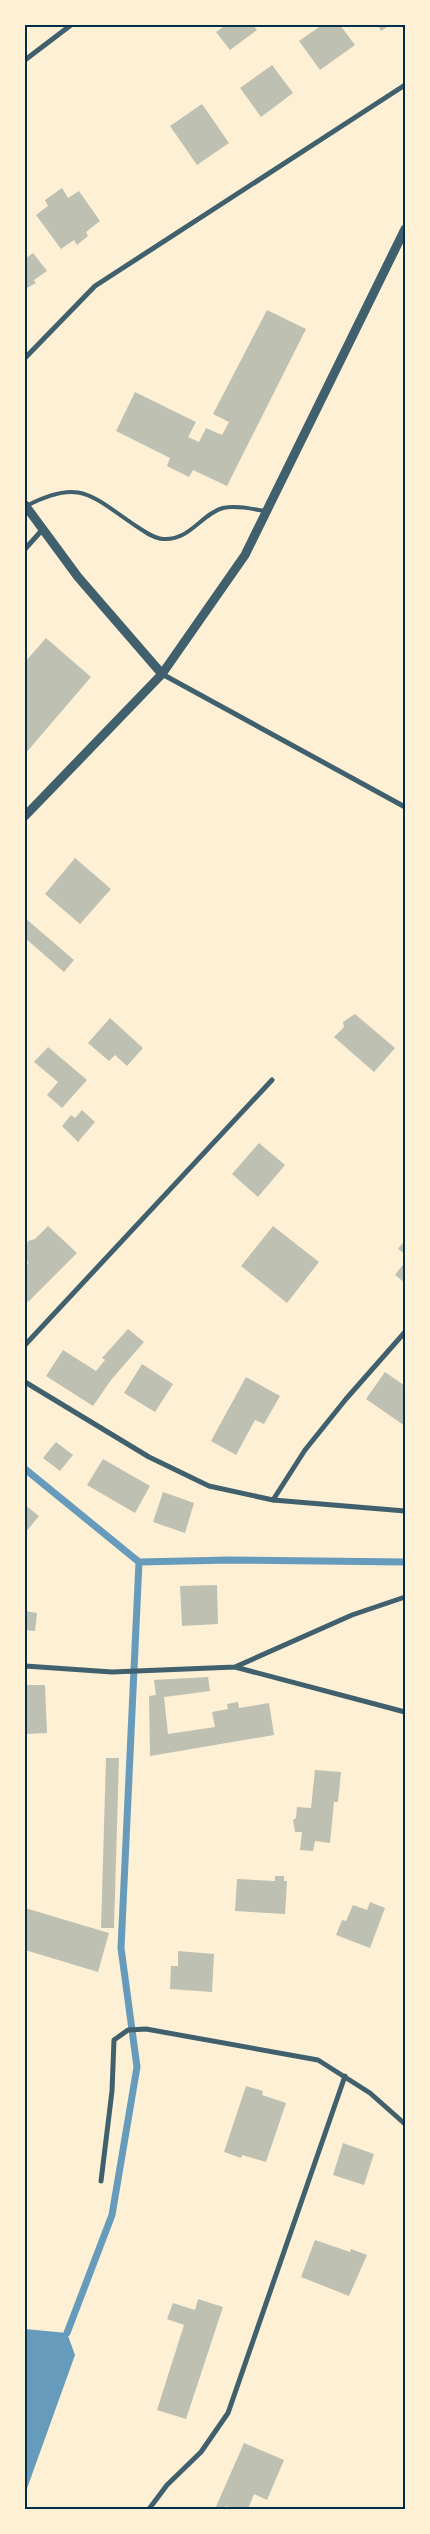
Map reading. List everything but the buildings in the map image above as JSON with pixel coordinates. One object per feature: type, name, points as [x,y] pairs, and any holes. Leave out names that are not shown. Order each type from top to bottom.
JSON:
[{"type":"street","points":[[25,60],[71,25]]},
{"type":"street","points":[[25,358],[94,286],[405,85]]},
{"type":"street","points":[[25,816],[162,674],[245,555],[405,228]]},
{"type":"street","points":[[26,505],[78,577],[162,674],[405,807]]},
{"type":"street","points":[[25,549],[43,529]]},
{"type":"street","points":[[25,1345],[272,1080]]},
{"type":"street","points":[[273,1500],[305,1450],[405,1332]]},
{"type":"street","points":[[25,1382],[150,1458],[209,1486],[273,1500],[405,1511]]},
{"type":"street","points":[[236,1667],[352,1615],[405,1596]]},
{"type":"street","points":[[25,1666],[112,1672],[236,1667],[405,1712]]},
{"type":"street","points":[[101,2181],[112,2092],[114,2040],[128,2030],[146,2029],[318,2060],[370,2093],[405,2124]]},
{"type":"street","points":[[150,2509],[167,2485],[201,2452],[228,2412],[346,2076]]},
{"type":"lane","points":[[26,505],[52,493],[71,490],[90,496],[143,530],[163,540],[181,536],[221,509],[233,506],[266,511]]},
{"type":"water","points":[[25,2329],[67,2333],[75,2355],[25,2494]]},
{"type":"waterway","points":[[25,1469],[139,1562],[229,1560],[405,1562]]},
{"type":"waterway","points":[[67,2333],[112,2215],[137,2067],[121,1948],[139,1562]]}]
